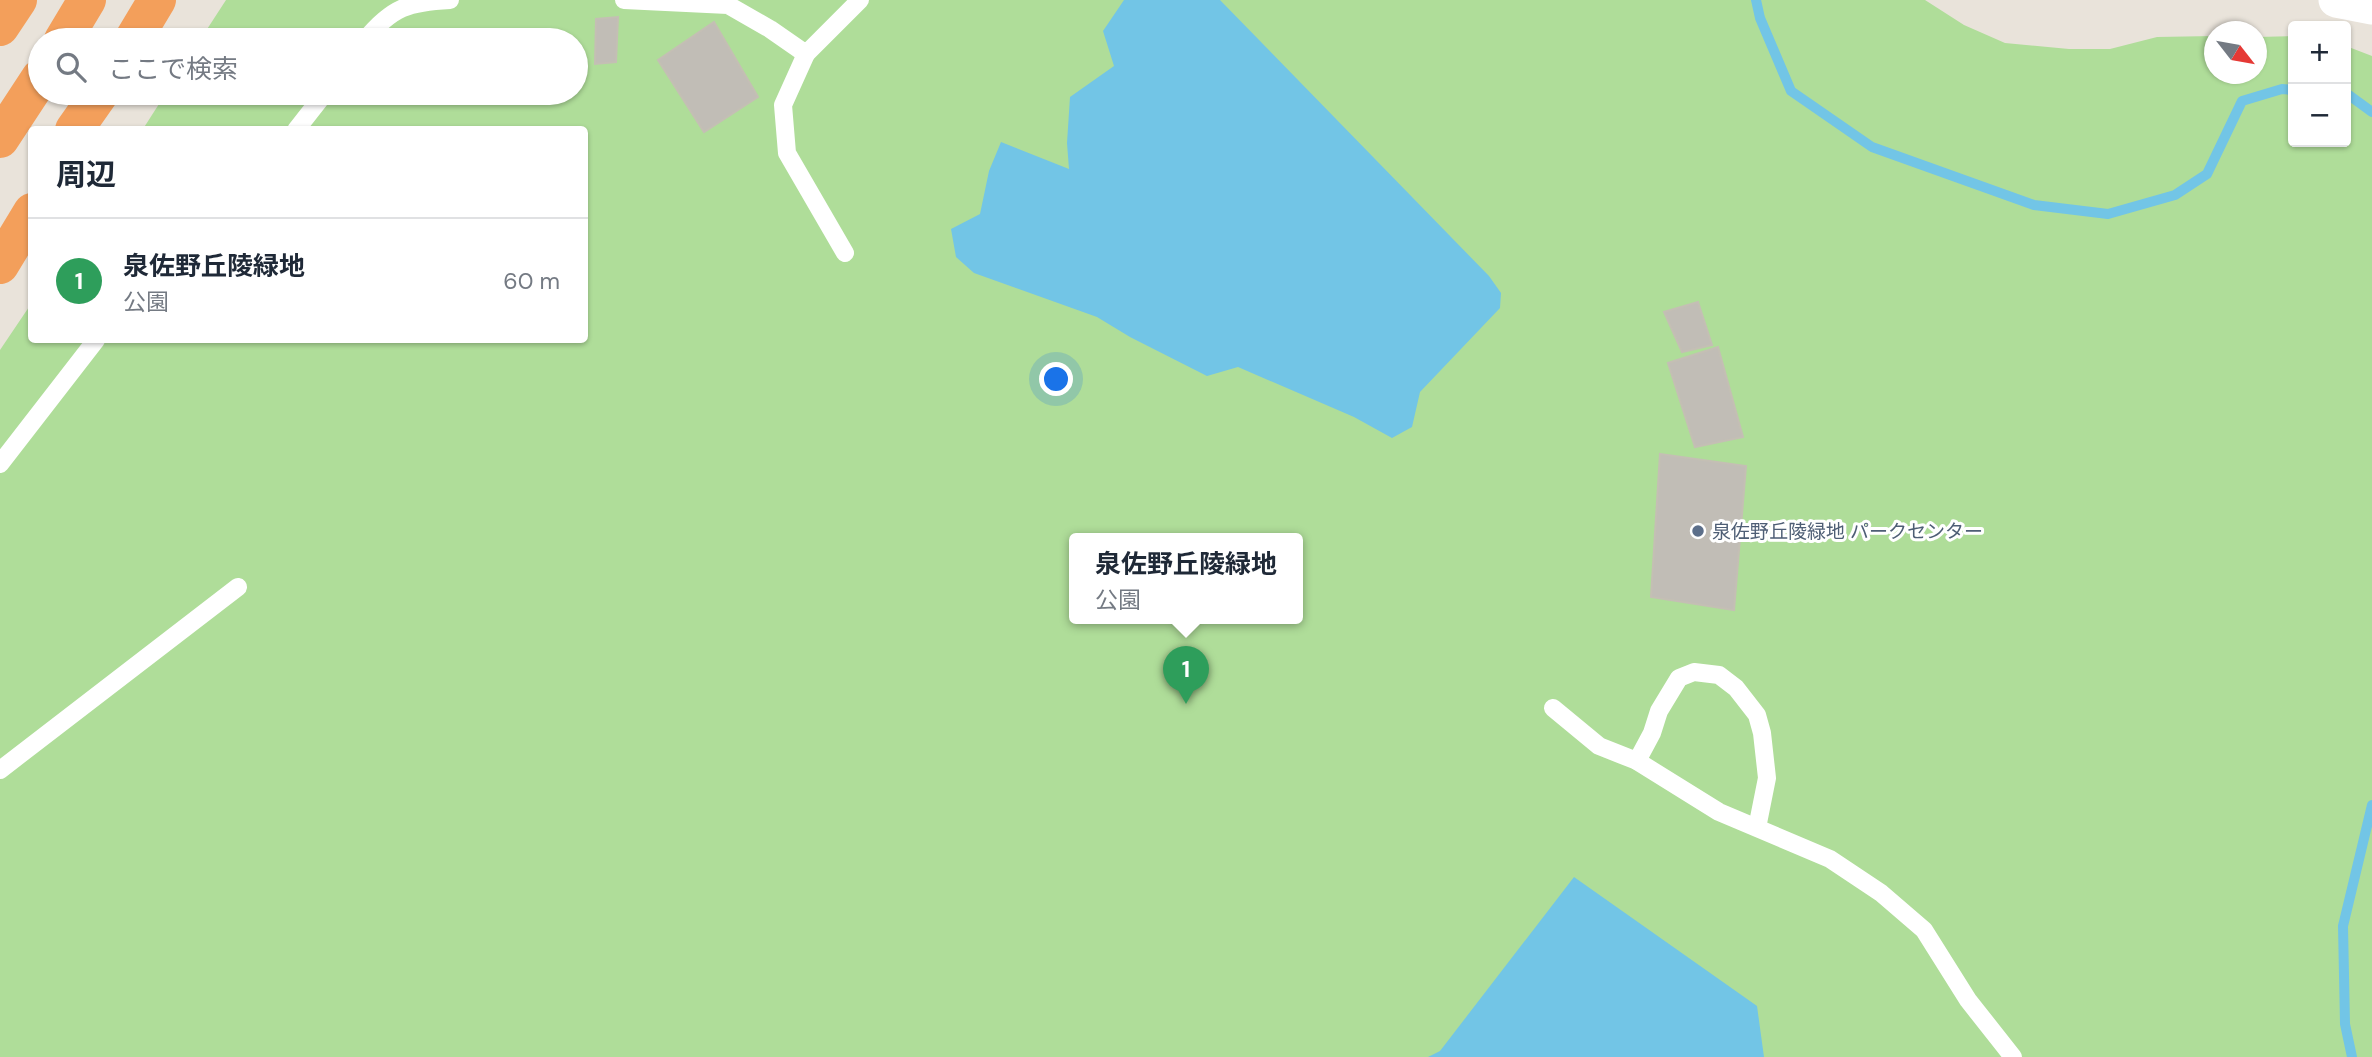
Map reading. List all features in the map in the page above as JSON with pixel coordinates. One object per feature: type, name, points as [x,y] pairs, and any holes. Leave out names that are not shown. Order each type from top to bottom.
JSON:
[{"type":"highway","points":[[0,27],[18,0]]},
{"type":"highway","points":[[70,28],[87,0]]},
{"type":"highway","points":[[140,28],[157,0]]},
{"type":"highway","points":[[0,139],[28,96]]},
{"type":"highway","points":[[77,126],[92,105]]},
{"type":"highway","points":[[82,126],[94,105]]},
{"type":"highway","points":[[0,231],[28,192]]},
{"type":"highway","points":[[0,265],[28,219]]},
{"type":"street","points":[[2336,0],[2372,7]]},
{"type":"lane","points":[[377,28],[391,14],[417,1],[450,0]]},
{"type":"lane","points":[[624,0],[728,5],[806,54]]},
{"type":"lane","points":[[845,253],[787,153],[783,105],[806,54],[860,0]]},
{"type":"lane","points":[[299,126],[316,105]]},
{"type":"lane","points":[[0,464],[94,343]]},
{"type":"lane","points":[[0,770],[238,587]]},
{"type":"lane","points":[[1637,761],[1652,733],[1658,711],[1679,678],[1694,672],[1719,675],[1736,688],[1757,715],[1762,733],[1767,778],[1757,828]]},
{"type":"lane","points":[[1553,708],[1599,746],[1637,761],[1719,812],[1830,859],[1881,893],[1924,930],[1968,1000],[2012,1057]]},
{"type":"green space","points":[[226,0],[1925,0],[1964,25],[2005,43],[2069,49],[2110,49],[2157,37],[2204,36],[2204,84],[2267,84],[2267,37],[2288,36],[2288,147],[2351,147],[2351,48],[2372,56],[2372,1057],[0,1057],[0,350],[28,308],[28,343],[588,343],[588,126],[145,126],[158,105],[588,105],[588,28],[208,28]]},
{"type":"water","points":[[1124,0],[1220,0],[1489,276],[1501,293],[1500,308],[1420,392],[1412,427],[1392,438],[1354,417],[1238,367],[1207,376],[1097,317],[974,273],[956,257],[951,229],[980,214],[989,171],[1001,142],[1069,169],[1067,143],[1070,97],[1114,66],[1103,31]]},
{"type":"water","points":[[1574,877],[1757,1006],[1764,1057],[1428,1057],[1440,1051]]},
{"type":"building","points":[[618,17],[616,62],[595,64],[596,19]]},
{"type":"building","points":[[714,22],[758,97],[704,132],[658,60]]},
{"type":"building","points":[[1698,302],[1712,345],[1682,352],[1664,312]]},
{"type":"building","points":[[1718,347],[1743,437],[1695,447],[1668,363]]},
{"type":"building","name":"泉佐野丘陵緑地 パークセンター","points":[[1660,454],[1746,466],[1734,610],[1651,597]]},
{"type":"waterway","points":[[1756,0],[1760,18],[1791,91],[1872,147],[2034,205],[2108,214],[2175,195],[2207,174],[2242,101],[2288,90]]},
{"type":"waterway","points":[[2351,97],[2372,112]]},
{"type":"waterway","points":[[2352,1057],[2345,1024],[2343,926],[2372,805]]},
{"type":"place","name":"泉佐野丘陵緑地 パークセンター","points":[[1698,531]]},
{"type":"place","name":"泉佐野丘陵緑地","points":[[1186,704]]}]
